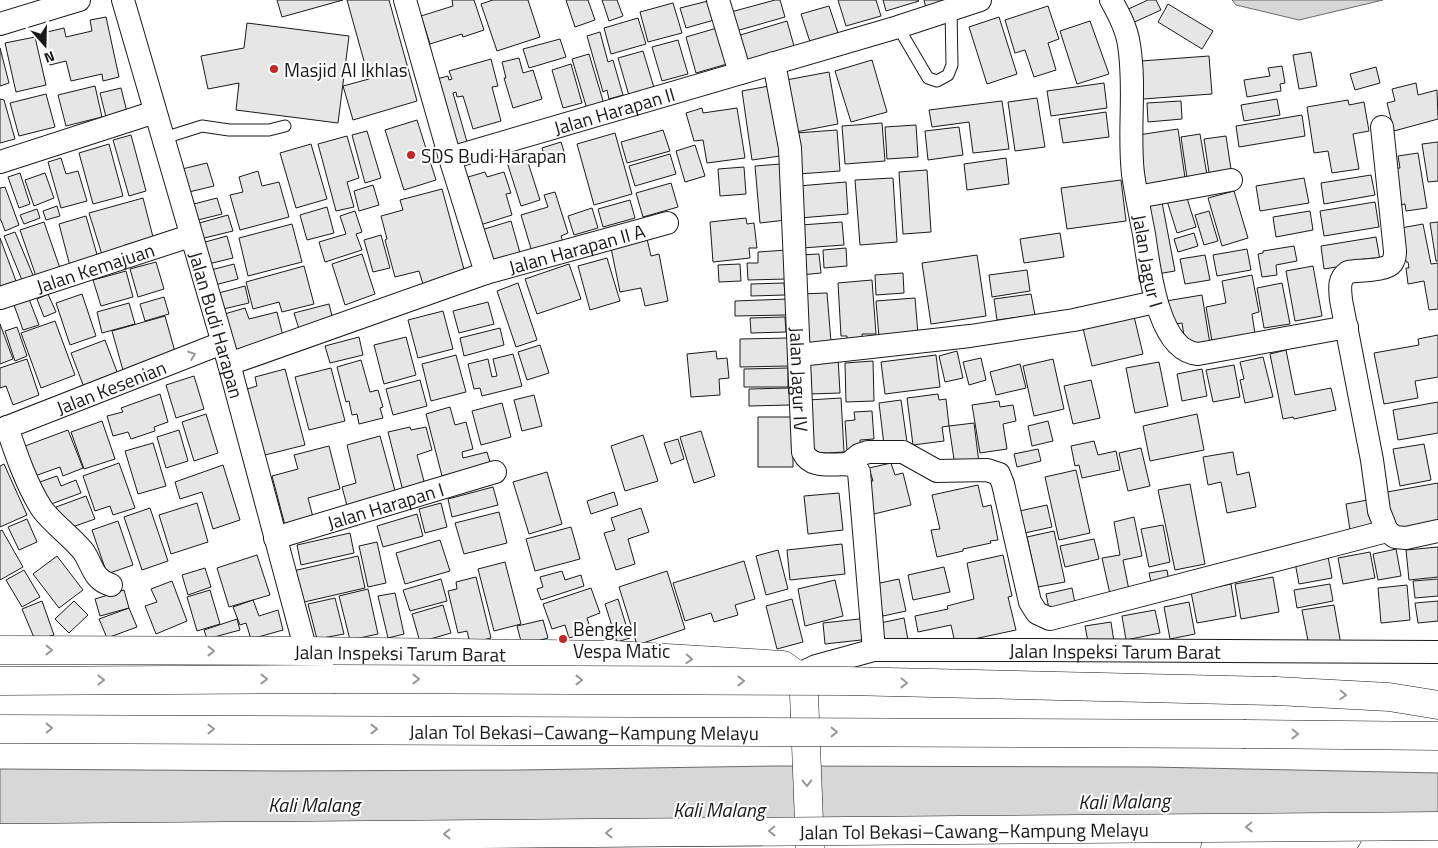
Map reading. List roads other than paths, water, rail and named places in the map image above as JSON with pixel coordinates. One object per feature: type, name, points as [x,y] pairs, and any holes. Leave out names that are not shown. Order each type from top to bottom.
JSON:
[{"type":"main road","name":"Jalan Inspeksi Tarum Barat","points":[[0,650],[615,655],[783,665],[797,676]]},
{"type":"main road","points":[[797,676],[804,694],[809,836]]},
{"type":"main road","points":[[0,681],[342,679],[846,681],[1276,691],[1390,697],[1438,705]]},
{"type":"main road","name":"Jalan Tol Bekasi–Cawang–Kampung Melayu","points":[[0,729],[138,728],[1438,736]]},
{"type":"main road","name":"Jalan Tol Bekasi–Cawang–Kampung Melayu","points":[[0,838],[1438,826]]},
{"type":"main road","points":[[1215,848],[1438,831]]},
{"type":"street","points":[[0,24],[79,0]]},
{"type":"street","name":"Jalan Budi Harapan","points":[[123,0],[164,138],[190,236],[226,354],[306,651]]},
{"type":"street","points":[[226,354],[486,273],[450,158],[405,0]]},
{"type":"street","points":[[718,0],[740,73]]},
{"type":"street","name":"Jalan Harapan II","points":[[450,158],[898,27],[980,0]]},
{"type":"street","name":"Jalan Jagur I","points":[[1111,0],[1124,26],[1129,43],[1132,64],[1133,173],[1155,302],[1176,344],[1190,354],[1347,327]]},
{"type":"street","name":"Jalan Jagur IV","points":[[774,63],[790,148],[803,452],[806,458],[813,463],[848,464]]},
{"type":"street","points":[[0,162],[155,112]]},
{"type":"street","points":[[1382,127],[1395,258],[1393,262],[1385,267],[1348,272],[1340,281],[1340,289],[1372,460],[1379,510],[1387,531],[1395,537],[1406,538],[1438,531]]},
{"type":"street","points":[[1137,197],[1231,180]]},
{"type":"street","name":"Jalan Harapan II A","points":[[486,273],[667,223]]},
{"type":"street","name":"Jalan Kemajuan","points":[[0,298],[190,236]]},
{"type":"street","points":[[799,355],[970,336],[1074,320],[1155,302]]},
{"type":"street","name":"Jalan Kesenian","points":[[4,429],[226,354]]},
{"type":"street","points":[[4,429],[43,510],[78,545],[85,554],[96,577],[102,582],[111,585]]},
{"type":"street","points":[[874,650],[860,477],[856,468],[848,464],[859,455],[868,452],[903,452],[937,471],[986,470],[999,474],[1003,484],[1030,602],[1037,613],[1038,650]]},
{"type":"street","name":"Jalan Harapan I","points":[[275,538],[495,472]]},
{"type":"street","points":[[1037,613],[1050,619],[1387,531]]},
{"type":"street","name":"Jalan Inspeksi Tarum Barat","points":[[797,676],[816,666],[874,650],[1438,652]]},
{"type":"lane","points":[[898,27],[928,78],[937,81],[948,75],[952,65],[951,9]]},
{"type":"lane","points":[[164,138],[202,126],[229,130],[269,130],[285,126]]},
{"type":"water","points":[[1232,0],[1383,0],[1299,20],[1236,5]]},
{"type":"water","name":"Kali Malang","points":[[774,766],[1151,767],[1438,773],[1438,816],[0,829],[0,769],[283,771]]},
{"type":"place","name":"Masjid Al Ikhlas","points":[[274,69]]},
{"type":"place","name":"SDS Budi Harapan","points":[[411,155]]},
{"type":"place","name":"Bengkel Vespa Matic","points":[[563,639]]}]
